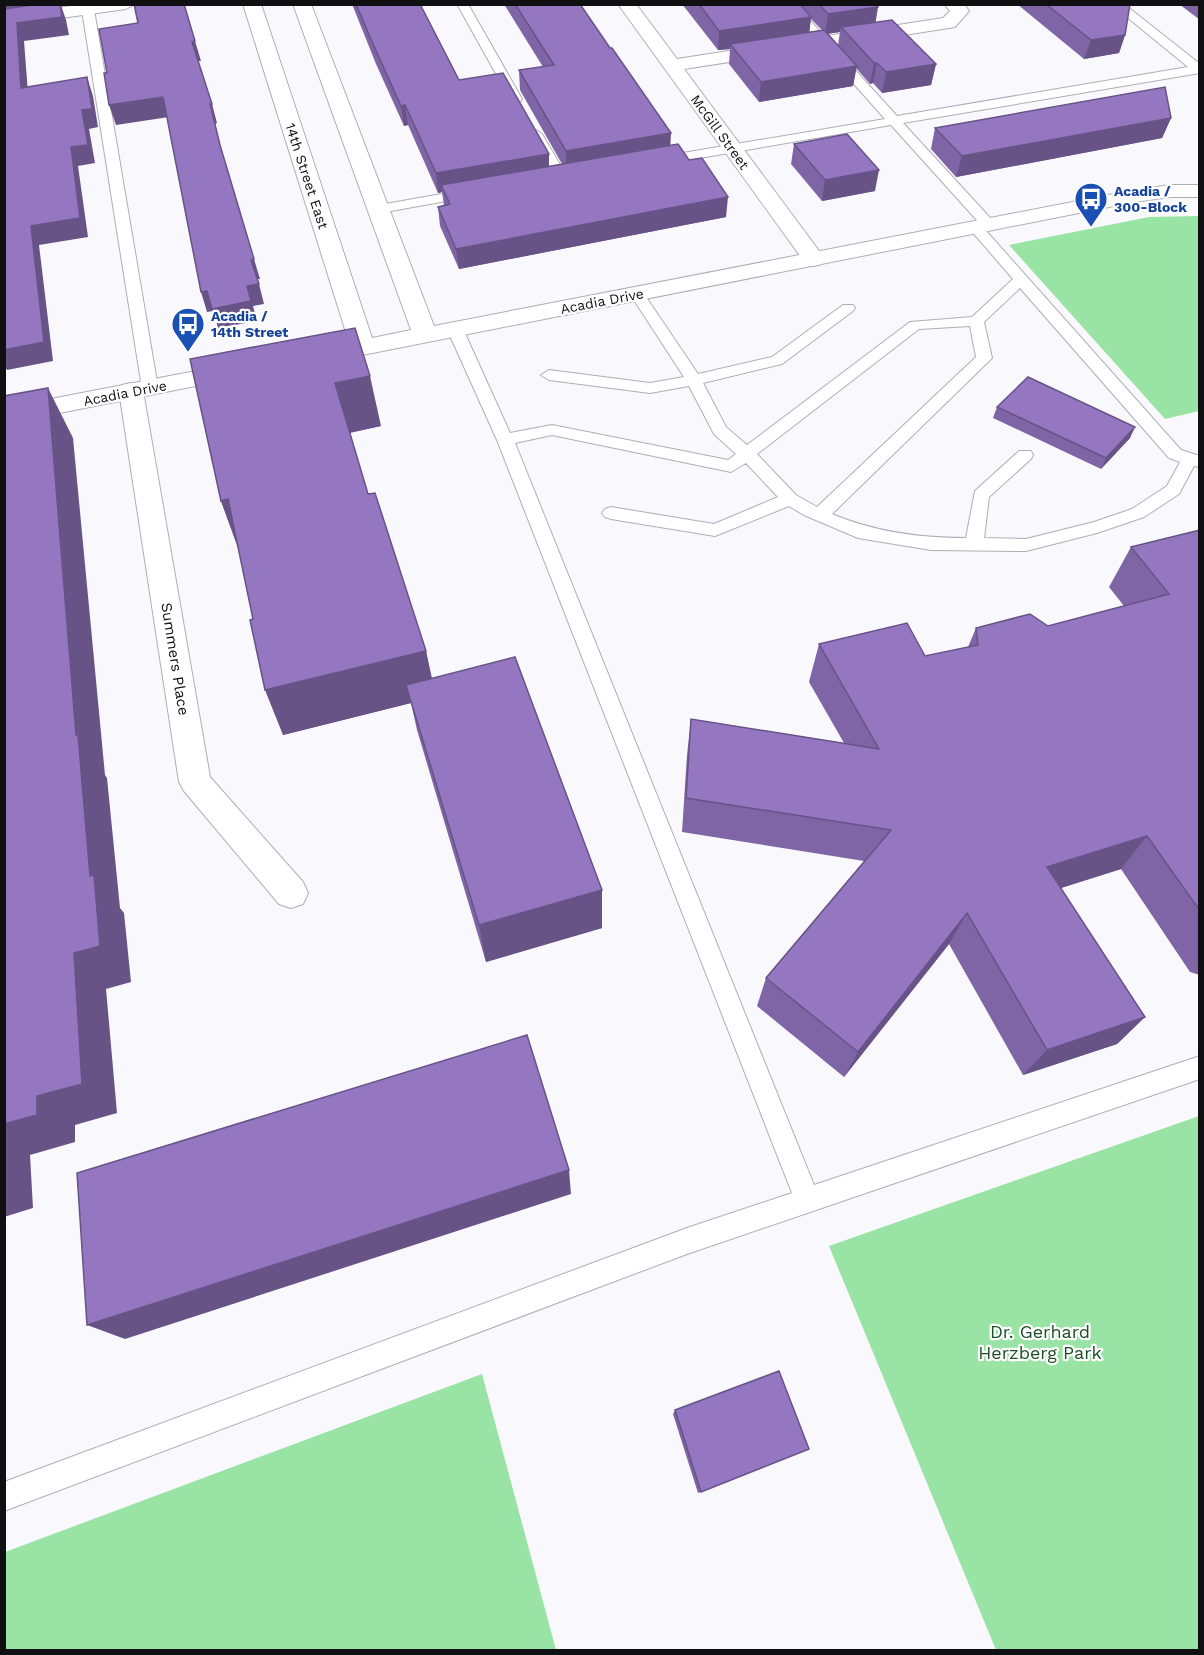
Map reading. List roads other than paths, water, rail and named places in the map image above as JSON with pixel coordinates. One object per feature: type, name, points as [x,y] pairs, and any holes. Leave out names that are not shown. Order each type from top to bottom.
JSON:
[{"type":"street","points":[[4,21],[87,7],[126,4]]},
{"type":"street","name":"14th Street East","points":[[252,4],[363,347]]},
{"type":"street","points":[[302,4],[380,208],[425,335]]},
{"type":"street","name":"McGill Street","points":[[627,4],[814,259]]},
{"type":"street","points":[[672,65],[948,23],[960,11],[953,4]]},
{"type":"street","name":"Acadia Drive","points":[[299,359],[1134,196],[1171,191],[1200,191]]},
{"type":"street","name":"Acadia Drive","points":[[4,416],[264,366]]},
{"type":"street","name":"Summers Place","points":[[141,390],[195,782],[291,893]]},
{"type":"lane","points":[[462,4],[520,106]]},
{"type":"lane","points":[[637,294],[694,380],[720,430],[748,455],[790,499],[858,532],[932,544],[1026,545],[1097,527],[1138,513],[1173,490],[1195,461],[1175,454],[1021,279],[981,226],[893,120],[788,4]]},
{"type":"lane","points":[[1116,4],[1198,70]]},
{"type":"lane","points":[[87,7],[141,390]]},
{"type":"lane","points":[[650,162],[1198,70]]},
{"type":"lane","points":[[532,127],[561,178]]},
{"type":"lane","points":[[380,208],[483,191]]},
{"type":"lane","points":[[505,440],[552,430],[731,466],[915,325],[976,321],[1021,279]]},
{"type":"lane","points":[[549,375],[650,388],[694,380],[777,361],[848,308]]},
{"type":"lane","points":[[820,515],[984,358],[976,321]]},
{"type":"lane","points":[[455,329],[505,440],[808,1201]]},
{"type":"lane","points":[[974,546],[981,495],[1002,473],[1025,455]]},
{"type":"lane","points":[[611,513],[715,530],[790,499]]},
{"type":"lane","points":[[4,1497],[687,1241],[1200,1067]]},
{"type":"place","name":"Acadia / 300-Block","points":[[1091,228]]},
{"type":"place","name":"Acadia / 14th Street","points":[[188,353]]},
{"type":"park label","name":"Dr. Gerhard Herzberg Park","points":[[1040,1342]]}]
